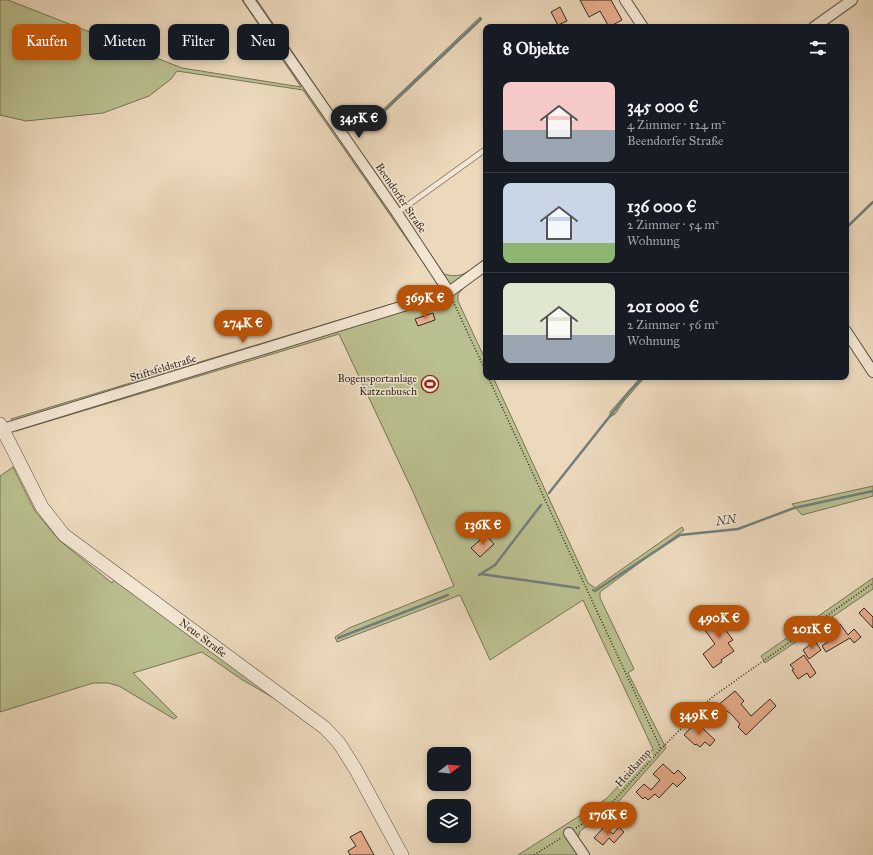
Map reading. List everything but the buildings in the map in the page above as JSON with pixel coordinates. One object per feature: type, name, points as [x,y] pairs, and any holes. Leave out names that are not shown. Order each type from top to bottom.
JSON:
[{"type":"street","name":"Beendorfer Straße","points":[[249,0],[397,213],[449,292]]},
{"type":"street","points":[[625,0],[641,24]]},
{"type":"street","points":[[818,24],[852,0]]},
{"type":"street","name":"Stiftsfeldstraße","points":[[1,428],[449,292],[483,267]]},
{"type":"street","points":[[849,336],[873,372]]},
{"type":"street","name":"Neue Straße","points":[[1,428],[42,507],[64,534],[325,728],[339,743],[356,770],[402,855]]},
{"type":"street","points":[[569,833],[584,855]]},
{"type":"lane","points":[[397,213],[483,151]]},
{"type":"path","points":[[449,292],[483,366]]},
{"type":"path","points":[[489,380],[661,749]]},
{"type":"path","name":"Heidkamp","points":[[534,855],[608,808],[661,749],[711,698],[873,583]]},
{"type":"green space","points":[[0,0],[8,0],[69,24],[12,24],[12,60],[81,60],[81,29],[89,32],[89,60],[160,59],[182,68],[301,87],[283,60],[289,60],[289,47],[444,274],[457,276],[471,269],[483,260],[483,272],[466,285],[458,294],[458,301],[483,355],[483,380],[494,380],[588,583],[595,588],[682,527],[684,530],[600,592],[600,598],[634,669],[628,673],[666,748],[612,809],[580,831],[578,838],[590,855],[518,855],[606,799],[653,749],[583,600],[490,660],[460,595],[337,642],[335,637],[349,628],[454,586],[414,494],[339,334],[16,431],[11,419],[435,291],[438,287],[436,281],[303,90],[177,71],[171,79],[149,96],[103,113],[26,121],[0,115]]},
{"type":"green space","points":[[242,0],[257,0],[273,24],[258,24]]},
{"type":"green space","points":[[480,17],[482,19],[373,123],[371,121]]},
{"type":"green space","points":[[638,380],[642,380],[615,414],[610,417],[610,412]]},
{"type":"green space","points":[[13,467],[35,511],[59,540],[112,583],[115,579],[277,700],[241,679],[202,652],[133,673],[177,717],[174,719],[119,686],[108,683],[93,683],[0,712],[0,476]]},
{"type":"green space","points":[[873,486],[873,496],[802,515],[792,504]]},
{"type":"green space","points":[[873,578],[873,589],[765,663],[761,656]]},
{"type":"waterway","points":[[372,122],[481,19]]},
{"type":"waterway","name":"NN","points":[[849,225],[873,202]]},
{"type":"waterway","name":"NN","points":[[549,493],[640,380]]},
{"type":"waterway","name":"NN","points":[[593,590],[595,591],[680,535],[738,529],[794,508],[873,491]]},
{"type":"waterway","name":"NN","points":[[479,575],[495,565],[541,505]]},
{"type":"waterway","name":"NN","points":[[481,574],[579,588]]},
{"type":"waterway","points":[[338,638],[448,595]]},
{"type":"place","name":"Bogensportanlage Katzenbusch","points":[[430,384]]}]
